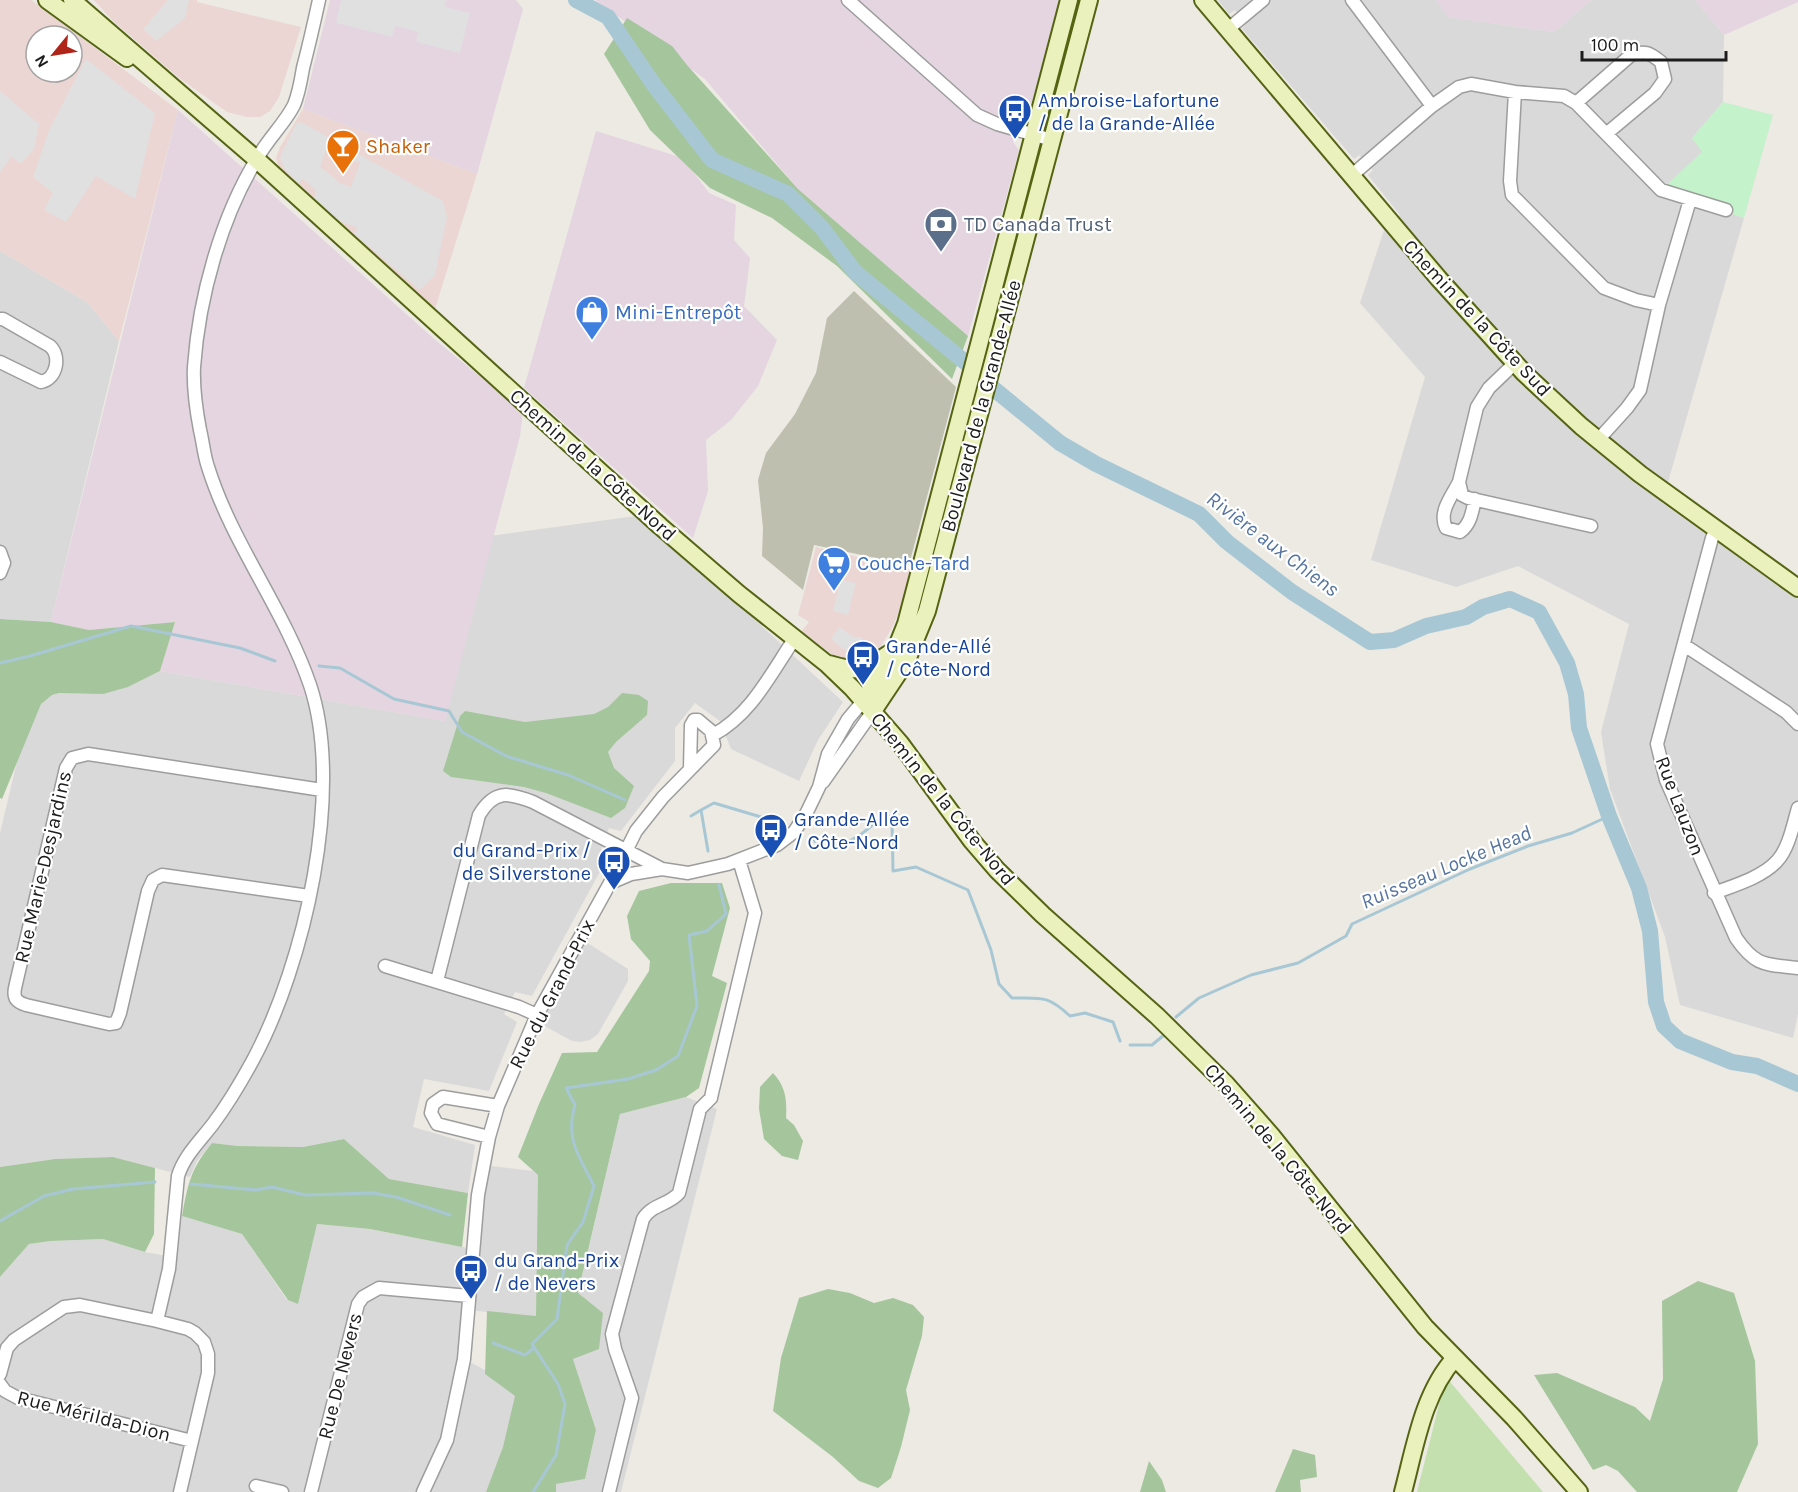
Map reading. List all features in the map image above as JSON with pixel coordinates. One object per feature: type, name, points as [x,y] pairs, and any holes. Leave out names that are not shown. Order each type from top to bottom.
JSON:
[{"type":"street","name":"Chemin de la Côte-Nord","points":[[47,0],[105,43],[173,88]]},
{"type":"street","name":"Chemin de la Côte-Nord","points":[[72,0],[113,33],[256,159],[716,575],[827,664],[869,706],[909,754],[972,841],[993,865],[1043,915],[1167,1024],[1226,1084],[1279,1145],[1413,1312],[1514,1418],[1579,1492]]},
{"type":"street","points":[[157,1321],[169,1269],[175,1192],[180,1169],[228,1102],[268,1030],[288,977],[309,896],[319,844],[322,790],[320,737],[311,689],[298,656],[246,554],[207,466],[196,410],[194,368],[200,317],[207,284],[232,209],[256,159],[294,105],[319,0]]},
{"type":"street","points":[[848,0],[972,111],[986,120],[1052,140]]},
{"type":"street","name":"Boulevard de la Grande-Allée","points":[[437,981],[479,815],[491,798],[520,797],[533,802],[662,869],[688,873],[715,868],[771,848],[790,836],[803,820],[819,788],[828,754],[848,719],[869,706],[907,660],[921,630],[932,593],[1034,135],[1070,0]]},
{"type":"street","name":"Boulevard de la Grande-Allée","points":[[869,706],[896,649],[909,614],[1052,140],[1089,0]]},
{"type":"street","name":"Chemin de la Côte Sud","points":[[1203,0],[1438,279],[1552,400],[1640,474],[1798,588]]},
{"type":"street","points":[[1227,30],[1263,0]]},
{"type":"street","points":[[1352,0],[1432,106]]},
{"type":"street","points":[[1576,103],[1631,55],[1641,52],[1650,53],[1661,62],[1665,79],[1655,93],[1606,134]]},
{"type":"street","points":[[1351,176],[1432,106],[1459,87],[1471,84],[1515,92],[1564,96],[1576,103],[1661,190],[1726,210]]},
{"type":"street","points":[[1515,92],[1510,181],[1512,195],[1604,288],[1636,300],[1659,305]]},
{"type":"street","points":[[1598,440],[1640,390],[1659,305],[1690,200]]},
{"type":"street","points":[[0,319],[50,346],[57,357],[53,376],[48,381],[41,382],[0,362]]},
{"type":"street","points":[[1475,499],[1469,523],[1465,528],[1460,532],[1446,528],[1443,513],[1459,482],[1478,407],[1489,388],[1515,363]]},
{"type":"street","points":[[1459,482],[1462,495],[1591,526]]},
{"type":"street","name":"Rue Lauzon","points":[[1716,529],[1657,744],[1666,780],[1714,893],[1736,938],[1745,952],[1757,962],[1798,968]]},
{"type":"street","points":[[0,552],[4,563],[0,573]]},
{"type":"street","points":[[690,770],[692,722],[700,721],[709,728],[713,735],[732,723],[746,711],[795,638]]},
{"type":"street","points":[[1684,645],[1786,712],[1798,724]]},
{"type":"street","points":[[827,664],[860,670],[873,665],[896,649]]},
{"type":"street","name":"Rue du Grand-Prix","points":[[423,1492],[447,1440],[455,1407],[464,1359],[478,1195],[489,1137],[498,1106],[537,1015],[645,817],[712,748],[713,735]]},
{"type":"street","name":"Rue Marie-Desjardins","points":[[309,896],[162,874],[153,880],[148,891],[116,1023],[109,1024],[26,1005],[15,998],[15,988],[66,768],[72,758],[88,754],[322,790]]},
{"type":"street","points":[[1714,893],[1748,881],[1777,861],[1785,847],[1798,808]]},
{"type":"street","points":[[609,1492],[632,1398],[612,1334],[643,1220],[651,1209],[679,1193],[700,1109],[711,1098],[755,914],[739,860]]},
{"type":"street","points":[[610,883],[631,874],[662,869]]},
{"type":"street","points":[[385,966],[519,1007],[537,1015]]},
{"type":"street","points":[[489,1137],[437,1124],[430,1113],[433,1104],[443,1097],[498,1106]]},
{"type":"street","name":"Rue De Nevers","points":[[311,1492],[358,1304],[379,1288],[469,1296]]},
{"type":"street","name":"Rue Mérilda-Dion","points":[[0,1374],[7,1348],[14,1340],[68,1305],[80,1305],[157,1321],[192,1331],[201,1339],[208,1352],[208,1373],[180,1492]]},
{"type":"street","points":[[1403,1492],[1431,1397],[1443,1373],[1455,1358]]},
{"type":"street","name":"Rue Mérilda-Dion","points":[[0,1384],[7,1393],[18,1398],[192,1441]]},
{"type":"street","points":[[256,1486],[282,1492]]},
{"type":"shaded area","points":[[0,0],[31,0],[63,24],[24,24],[24,84],[84,84],[84,40],[178,110],[119,341],[87,302],[0,251]]},
{"type":"shaded area","points":[[94,0],[197,0],[197,2],[301,27],[279,97],[270,111],[260,117],[247,117],[227,112],[179,78],[112,20]]},
{"type":"shaded area","points":[[168,0],[189,0],[185,18],[156,41],[143,29]]},
{"type":"shaded area","points":[[330,0],[516,0],[523,9],[477,174],[303,109]]},
{"type":"shaded area","points":[[341,0],[446,0],[445,7],[470,13],[460,53],[416,42],[418,32],[395,26],[392,37],[336,23]]},
{"type":"shaded area","points":[[595,0],[1060,0],[1029,112],[1018,117],[1013,142],[1019,150],[968,336],[798,189],[705,79]]},
{"type":"shaded area","points":[[1218,0],[1436,0],[1449,17],[1554,32],[1591,0],[1695,0],[1724,35],[1723,102],[1692,138],[1703,151],[1726,210],[1744,218],[1662,503],[1798,599],[1798,1014],[1793,1038],[1680,1005],[1665,937],[1610,789],[1601,732],[1629,624],[1518,566],[1456,587],[1371,560],[1425,377],[1360,303],[1385,227],[1400,215],[1368,175],[1373,170],[1359,155],[1354,159],[1242,29],[1246,24],[1235,10],[1229,14]]},
{"type":"shaded area","points":[[1436,0],[1591,0],[1554,32],[1448,17]]},
{"type":"shaded area","points":[[1695,0],[1798,0],[1798,2],[1724,35]]},
{"type":"shaded area","points":[[86,59],[155,113],[135,199],[96,176],[66,222],[44,210],[53,193],[33,177],[49,130],[73,84],[84,84]]},
{"type":"shaded area","points":[[0,91],[39,124],[34,149],[21,164],[3,150],[11,157],[0,173]]},
{"type":"shaded area","points":[[303,109],[477,174],[435,309],[279,168],[276,158],[280,147]]},
{"type":"shaded area","points":[[178,110],[433,338],[523,412],[520,436],[445,721],[160,671],[175,622],[89,630],[51,622]]},
{"type":"shaded area","points":[[301,122],[443,201],[447,217],[435,275],[420,290],[354,234],[358,228],[337,220],[314,199],[316,190],[303,179],[298,184],[284,168],[280,158],[296,124]],"holes":[[[326,149],[360,163],[351,187],[337,182],[320,167]]]},
{"type":"shaded area","points":[[596,131],[683,158],[709,193],[736,205],[734,240],[750,258],[744,306],[777,340],[758,386],[731,420],[706,440],[708,491],[693,538],[524,388]]},
{"type":"shaded area","points":[[0,251],[87,302],[119,341],[51,622],[0,619]]},
{"type":"shaded area","points":[[854,291],[956,387],[909,565],[814,545],[803,590],[762,556],[763,528],[758,480],[766,453],[795,414],[816,373],[827,318]]},
{"type":"shaded area","points":[[643,515],[843,702],[818,740],[799,781],[731,749],[720,721],[695,703],[675,728],[675,761],[621,831],[609,828],[601,849],[608,857],[532,996],[515,992],[504,1014],[517,1022],[489,1091],[424,1079],[413,1127],[475,1145],[468,1193],[389,1179],[344,1139],[303,1147],[238,1146],[212,1143],[197,1161],[190,1177],[113,1157],[55,1159],[0,1167],[0,833],[35,686],[128,687],[160,671],[445,721],[489,536]]},
{"type":"shaded area","points":[[816,547],[908,569],[911,567],[901,606],[893,626],[881,646],[869,656],[854,661],[839,659],[801,632],[809,622],[798,615]]},
{"type":"shaded area","points":[[841,580],[856,583],[848,615],[833,611]]},
{"type":"shaded area","points":[[839,627],[854,637],[862,637],[866,649],[861,651],[859,643],[860,651],[855,652],[852,644],[846,651],[831,639]]},
{"type":"shaded area","points":[[586,942],[628,969],[628,981],[598,1034],[590,1040],[580,1042],[572,1041],[541,1024]]},
{"type":"shaded area","points":[[686,1097],[717,1109],[621,1492],[556,1492],[555,1484],[585,1479],[596,1430],[573,1359],[578,1294],[620,1114]]},
{"type":"shaded area","points":[[483,1165],[543,1172],[536,1317],[468,1310],[464,1359],[521,1389],[489,1492],[0,1492],[0,1277],[29,1244],[103,1239],[145,1252],[177,1258],[182,1216],[242,1234],[287,1300],[317,1224],[370,1229],[473,1249]]},
{"type":"green space","points":[[627,18],[672,46],[798,189],[968,336],[952,379],[837,266],[772,218],[710,188],[650,130],[604,54]]},
{"type":"green space","points":[[1723,102],[1773,115],[1744,218],[1661,190],[1702,152],[1692,138]]},
{"type":"green space","points":[[0,619],[51,622],[89,630],[175,622],[160,671],[128,687],[103,694],[59,693],[52,695],[41,704],[2,799],[0,798]]},
{"type":"green space","points":[[622,693],[639,695],[648,701],[647,715],[608,752],[614,768],[634,786],[625,808],[611,818],[546,793],[524,787],[451,777],[443,771],[460,716],[465,711],[525,722],[594,714],[608,707]]},
{"type":"green space","points":[[671,883],[722,883],[730,908],[712,976],[727,983],[699,1088],[686,1097],[620,1114],[578,1293],[603,1313],[599,1349],[573,1359],[596,1430],[585,1479],[556,1484],[556,1492],[486,1492],[503,1447],[515,1396],[485,1374],[487,1311],[536,1316],[538,1175],[518,1157],[562,1053],[597,1052],[649,971],[650,961],[631,939],[627,916],[639,891]]},
{"type":"green space","points":[[773,1073],[781,1083],[785,1094],[786,1118],[794,1125],[803,1141],[798,1160],[782,1156],[764,1139],[759,1109],[760,1087]]},
{"type":"green space","points":[[344,1139],[389,1179],[468,1193],[462,1247],[370,1229],[317,1224],[298,1304],[288,1300],[242,1234],[182,1216],[191,1178],[199,1161],[212,1143],[238,1146],[303,1147]]},
{"type":"green space","points":[[113,1157],[155,1168],[154,1234],[145,1252],[103,1239],[29,1244],[0,1277],[0,1167],[55,1159]]},
{"type":"green space","points":[[1698,1281],[1734,1293],[1755,1361],[1758,1444],[1737,1492],[1637,1492],[1618,1471],[1606,1465],[1593,1470],[1534,1375],[1557,1373],[1635,1407],[1650,1421],[1663,1379],[1662,1301]]},
{"type":"green space","points":[[828,1289],[850,1293],[874,1303],[893,1298],[913,1305],[924,1317],[922,1336],[906,1390],[910,1410],[901,1447],[891,1478],[878,1488],[859,1481],[833,1457],[773,1411],[781,1358],[799,1298]]},
{"type":"green space","points":[[1446,1377],[1543,1492],[1417,1492]]},
{"type":"green space","points":[[1293,1449],[1315,1455],[1317,1477],[1300,1480],[1301,1492],[1275,1492]]},
{"type":"green space","points":[[1149,1461],[1162,1480],[1166,1492],[1140,1492]]},
{"type":"waterway","name":"Rivière aux Chiens","points":[[576,0],[608,17],[654,85],[712,160],[788,194],[822,228],[855,272],[1060,443],[1096,464],[1199,514],[1227,542],[1292,592],[1370,642],[1394,640],[1426,626],[1466,617],[1483,607],[1510,599],[1539,612],[1567,663],[1576,694],[1579,728],[1609,816],[1639,888],[1650,931],[1656,1002],[1664,1026],[1680,1041],[1732,1062],[1757,1066],[1798,1084]]},
{"type":"waterway","points":[[0,663],[131,626],[240,648],[275,661]]},
{"type":"waterway","points":[[319,666],[340,668],[394,699],[449,711],[462,732],[506,756],[568,775],[625,800]]},
{"type":"waterway","name":"Ruisseau Locke Head","points":[[708,851],[701,810],[714,803],[778,822]]},
{"type":"waterway","points":[[691,816],[701,810]]},
{"type":"waterway","name":"Ruisseau Locke Head","points":[[812,837],[818,845],[837,846],[863,833],[886,813],[892,821],[893,871],[916,867],[968,890],[991,950],[999,984],[1012,998],[1044,999],[1055,1004],[1070,1016],[1085,1013],[1113,1022],[1120,1041]]},
{"type":"waterway","name":"Ruisseau Locke Head","points":[[1176,1017],[1199,998],[1251,975],[1298,963],[1346,936],[1352,924],[1470,869],[1528,846],[1572,833],[1609,816]]},
{"type":"waterway","name":"Ruisseau Locke Head","points":[[533,1492],[556,1455],[565,1404],[558,1384],[532,1344],[557,1319],[567,1245],[583,1222],[594,1186],[575,1147],[572,1128],[575,1105],[566,1088],[628,1079],[656,1070],[678,1056],[697,1006],[689,935],[707,931],[726,914],[719,885]]},
{"type":"waterway","name":"Ruisseau Locke Head","points":[[1130,1045],[1152,1045],[1164,1035]]},
{"type":"waterway","points":[[0,1221],[44,1196],[73,1189],[155,1182]]},
{"type":"waterway","points":[[191,1184],[256,1190],[272,1187],[305,1195],[373,1193],[396,1197],[450,1215]]},
{"type":"waterway","points":[[493,1343],[525,1355],[534,1348]]},
{"type":"place","name":"Ambroise-Lafortune / de la Grande-Allée","points":[[1015,140]]},
{"type":"place","name":"Shaker","points":[[343,175]]},
{"type":"place","name":"TD Canada Trust","points":[[941,253]]},
{"type":"place","name":"Mini-Entrepôt","points":[[592,341]]},
{"type":"place","name":"Couche-Tard","points":[[834,592]]},
{"type":"place","name":"Grande-Allé / Côte-Nord","points":[[863,686]]},
{"type":"place","name":"Grande-Allée / Côte-Nord","points":[[771,859]]},
{"type":"place","name":"du Grand-Prix / de Silverstone","points":[[614,891]]},
{"type":"place","name":"du Grand-Prix / de Nevers","points":[[471,1300]]}]
